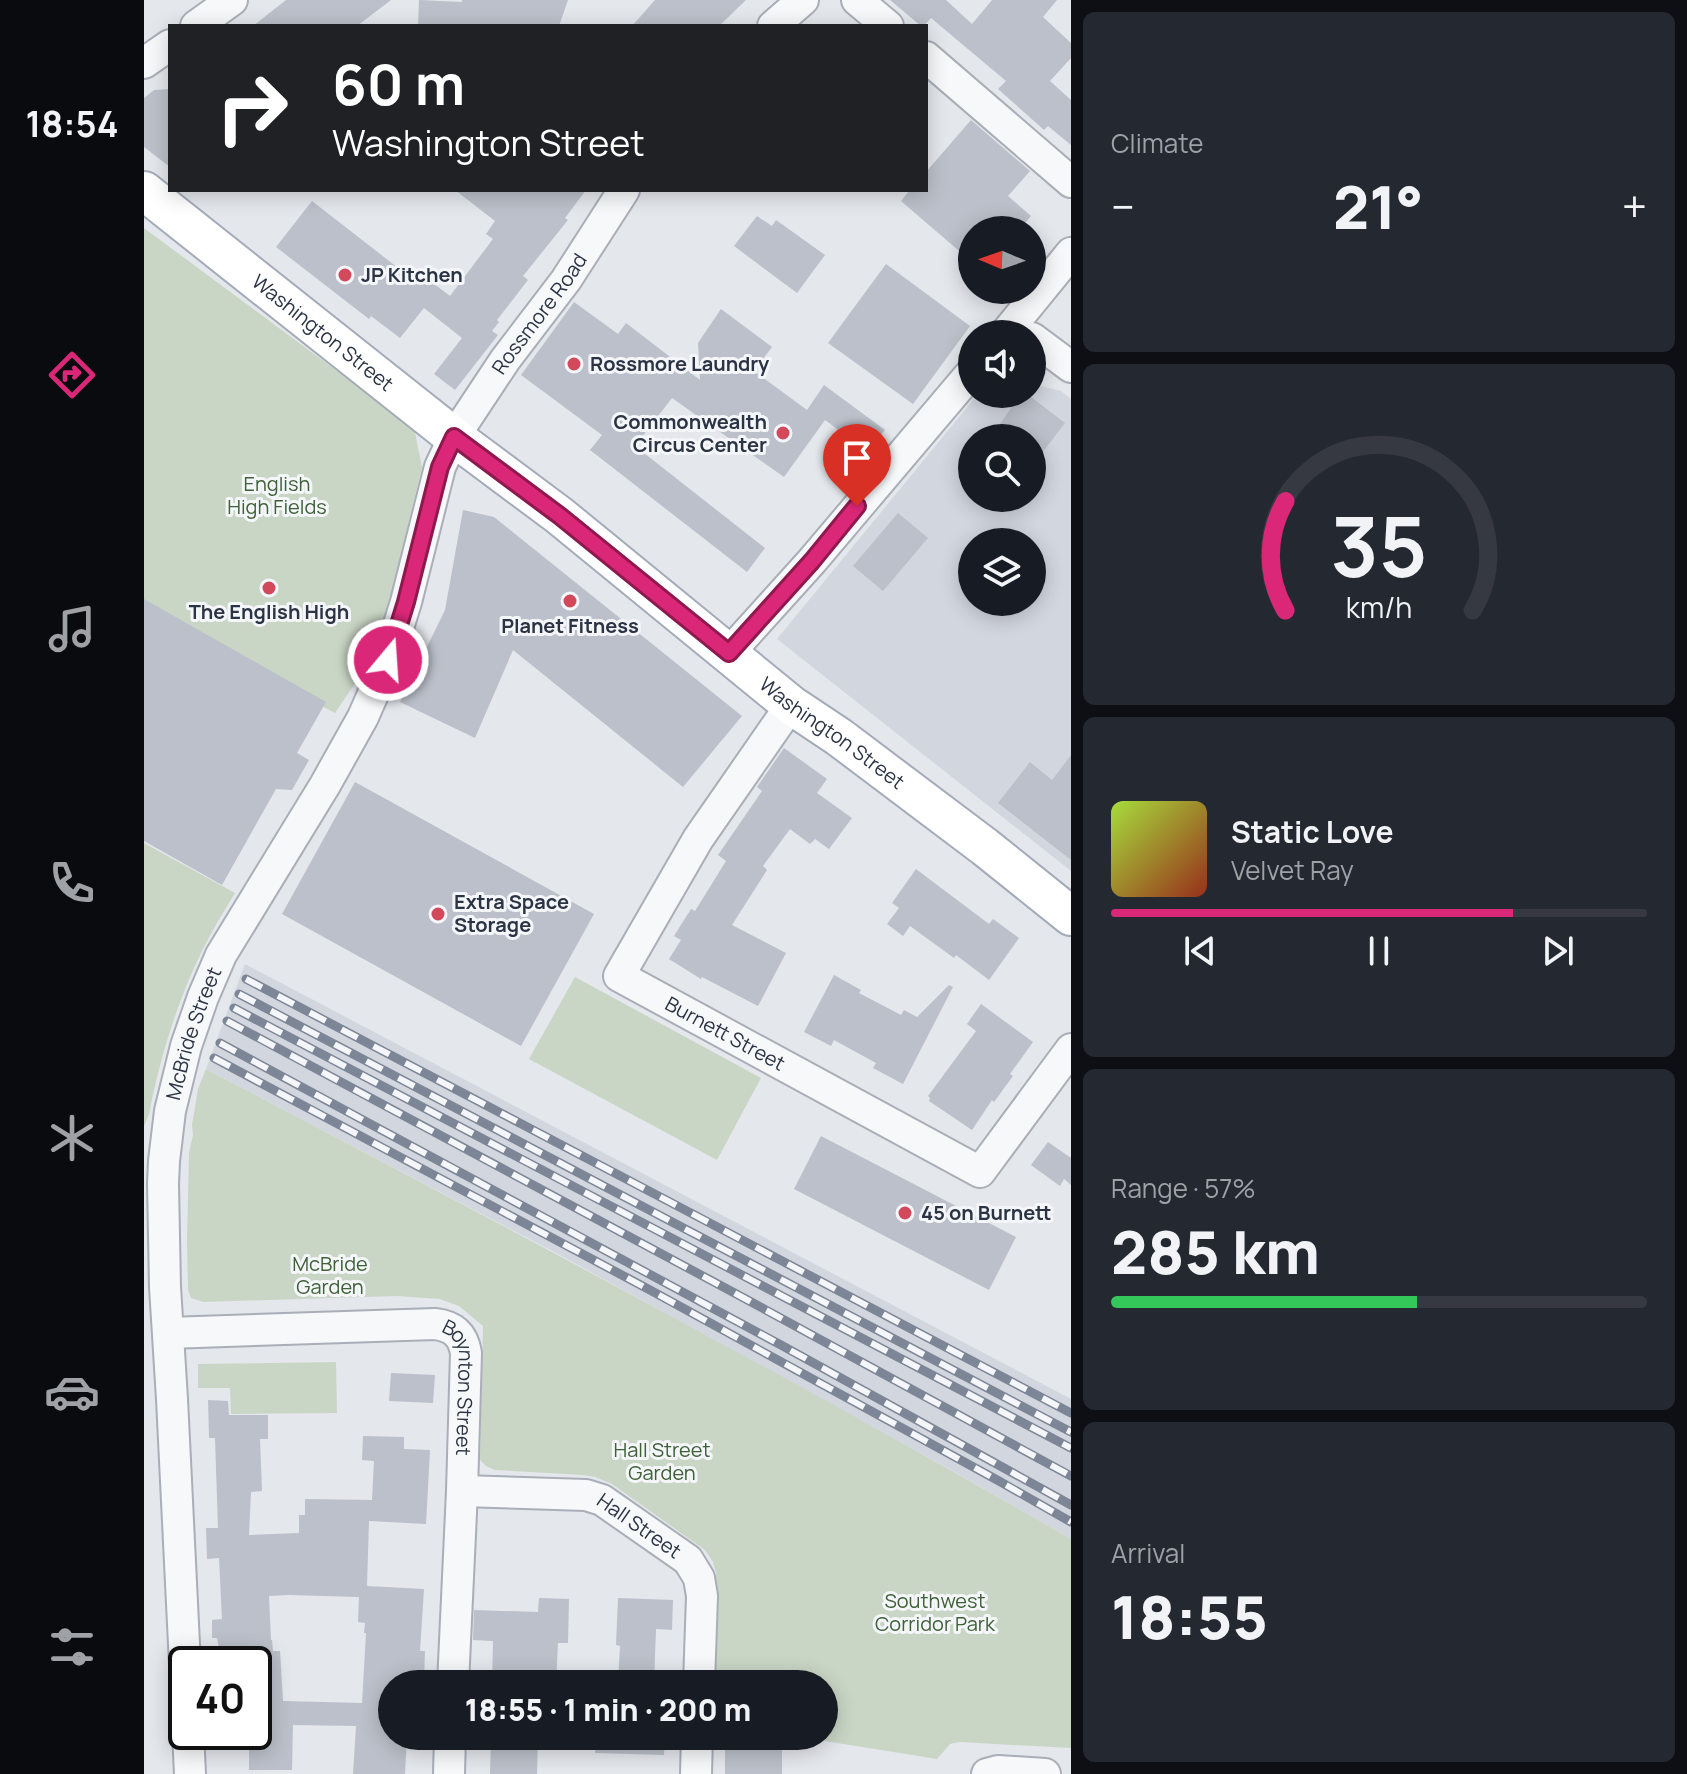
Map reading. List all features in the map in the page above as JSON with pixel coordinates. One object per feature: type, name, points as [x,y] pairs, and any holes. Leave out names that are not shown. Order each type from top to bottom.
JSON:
[{"type":"main road","name":"Washington Street","points":[[144,191],[454,437],[560,516],[791,705],[839,737],[1071,916]]},
{"type":"street","points":[[199,24],[232,0]]},
{"type":"street","points":[[775,24],[803,0]]},
{"type":"street","points":[[857,0],[886,24]]},
{"type":"street","points":[[144,66],[168,47]]},
{"type":"street","points":[[928,59],[1071,182]]},
{"type":"street","points":[[144,66],[168,71]]},
{"type":"street","name":"Rossmore Road","points":[[454,437],[505,360],[566,280],[623,192]]},
{"type":"street","points":[[1027,320],[1071,253]]},
{"type":"street","points":[[1046,350],[1071,367]]},
{"type":"street","points":[[729,653],[812,561],[958,389]]},
{"type":"street","name":"McBride Street","points":[[182,1646],[158,1399],[168,1333],[164,1242],[154,1159],[203,997],[228,942],[299,830],[363,717],[393,645],[440,467],[454,437]]},
{"type":"street","name":"Burnett Street","points":[[791,705],[698,839],[619,976],[980,1172],[1071,1049]]},
{"type":"street","name":"Boynton Street","points":[[168,1333],[423,1324],[451,1327],[464,1343],[466,1353],[454,1670]]},
{"type":"street","name":"Hall Street","points":[[462,1491],[586,1495],[602,1500],[688,1560],[699,1578],[702,1596],[699,1670]]},
{"type":"street","points":[[189,1750],[190,1774]]},
{"type":"street","points":[[449,1774],[450,1750]]},
{"type":"street","points":[[696,1774],[697,1750]]},
{"type":"street","points":[[987,1774],[998,1771],[1045,1774]]},
{"type":"shaded area","points":[[1046,387],[1061,391],[1071,399],[1071,871],[777,639],[967,408],[1046,408]]},
{"type":"shaded area","points":[[245,964],[1071,1399],[1071,1539],[556,1253],[206,1069]]},
{"type":"green space","name":"English High Fields","points":[[144,228],[414,428],[422,467],[382,643],[335,713],[144,612]]},
{"type":"green space","points":[[144,843],[235,893],[207,940],[186,987],[164,1050],[144,1126]]},
{"type":"green space","points":[[575,977],[761,1078],[717,1160],[529,1059]]},
{"type":"green space","name":"Southwest Corridor Park","points":[[206,1069],[749,1359],[1071,1539],[1071,1748],[959,1742],[950,1744],[937,1759],[838,1743],[838,1670],[714,1670],[716,1573],[705,1550],[612,1484],[595,1477],[495,1470],[480,1460],[483,1326],[459,1306],[440,1299],[396,1296],[203,1302],[191,1298],[188,1290],[187,1242],[189,1153],[198,1089]]},
{"type":"green space","points":[[336,1362],[337,1413],[231,1414],[230,1388],[198,1388],[198,1364]]},
{"type":"building","points":[[286,0],[391,0],[360,24],[256,24]]},
{"type":"building","points":[[419,0],[568,0],[560,24],[418,24]]},
{"type":"building","points":[[655,0],[746,0],[721,24],[634,24]]},
{"type":"building","points":[[890,0],[946,0],[972,24],[992,0],[1057,0],[1043,17],[1071,43],[1071,58],[1050,81],[1071,100],[1071,145],[1048,126],[1044,130],[998,89],[1006,81],[931,18],[926,24],[919,24]]},
{"type":"building","points":[[168,89],[168,165],[144,147],[144,98],[154,90]]},
{"type":"building","points":[[971,120],[1030,171],[1008,196],[1031,216],[958,216],[958,250],[901,201],[908,192],[928,192],[928,170]]},
{"type":"building","points":[[458,192],[584,192],[565,218],[568,220],[523,276],[528,280],[492,331],[498,335],[455,390],[434,374],[462,338],[424,308],[400,338],[371,316],[369,319],[276,247],[312,201],[411,278],[417,271],[450,296],[493,239],[486,234],[495,221]]},
{"type":"building","points":[[757,216],[772,226],[776,220],[825,255],[797,293],[734,246]]},
{"type":"building","points":[[886,264],[962,320],[958,320],[958,342],[913,404],[828,343]]},
{"type":"building","points":[[574,302],[618,334],[626,323],[700,380],[698,343],[721,309],[772,347],[754,371],[807,410],[824,385],[885,430],[867,451],[825,420],[784,477],[672,398],[635,446],[765,548],[747,572],[590,450],[602,435],[521,375]]},
{"type":"building","points":[[1011,408],[1045,408],[1065,423],[1046,448],[1046,424],[1000,424]]},
{"type":"building","points":[[463,510],[494,517],[742,716],[683,787],[513,650],[475,738],[400,702],[445,610]]},
{"type":"building","points":[[898,513],[928,538],[883,591],[853,566]]},
{"type":"building","points":[[144,599],[326,702],[297,753],[309,760],[292,790],[276,789],[222,885],[144,841]]},
{"type":"building","points":[[784,748],[827,779],[817,793],[852,818],[829,849],[815,839],[810,844],[790,829],[763,866],[767,870],[732,925],[786,953],[758,1006],[701,979],[669,959],[681,940],[674,936],[691,909],[695,911],[726,861],[718,855],[762,791],[757,787]]},
{"type":"building","points":[[1071,755],[1071,860],[998,803],[1030,762],[1052,780]]},
{"type":"building","name":"Extra Space Storage","points":[[355,782],[594,914],[521,1046],[282,914]]},
{"type":"building","points":[[916,869],[989,924],[993,919],[1019,938],[989,980],[910,926],[903,936],[887,924],[899,908],[892,903]]},
{"type":"building","points":[[834,975],[861,990],[859,993],[901,1015],[904,1010],[917,1017],[949,985],[953,987],[903,1084],[873,1068],[876,1063],[834,1040],[831,1046],[804,1032]]},
{"type":"building","points":[[981,1004],[1033,1042],[1010,1074],[1013,1076],[972,1130],[929,1101],[928,1096],[976,1031],[967,1024]]},
{"type":"building","name":"45 on Burnett","points":[[821,1136],[1016,1237],[989,1290],[794,1189]]},
{"type":"building","points":[[1048,1142],[1071,1158],[1071,1185],[1064,1179],[1060,1186],[1031,1165]]},
{"type":"building","points":[[391,1373],[435,1375],[433,1403],[389,1401]]},
{"type":"building","points":[[208,1400],[228,1401],[229,1415],[268,1415],[268,1439],[260,1439],[262,1491],[251,1492],[249,1535],[299,1533],[299,1515],[305,1515],[305,1499],[372,1500],[374,1461],[362,1460],[363,1436],[404,1437],[404,1449],[430,1450],[426,1524],[369,1521],[367,1586],[424,1589],[420,1651],[425,1651],[424,1670],[378,1670],[378,1750],[406,1750],[405,1774],[353,1774],[356,1726],[293,1725],[292,1770],[249,1770],[249,1750],[272,1750],[272,1646],[219,1646],[217,1638],[212,1638],[212,1620],[222,1619],[219,1558],[207,1559],[206,1528],[218,1528],[215,1438],[209,1438]],"holes":[[[269,1596],[359,1597],[358,1622],[365,1623],[366,1633],[362,1703],[283,1701],[280,1651],[273,1651],[271,1640]]]},
{"type":"building","points":[[539,1598],[569,1599],[568,1643],[558,1643],[557,1670],[492,1670],[493,1641],[473,1640],[474,1610],[538,1612]]},
{"type":"building","points":[[618,1598],[673,1600],[672,1630],[656,1629],[655,1670],[619,1670],[620,1646],[616,1645]]},
{"type":"building","points":[[491,1750],[538,1750],[537,1774],[490,1774]]},
{"type":"building","points":[[595,1750],[664,1750],[664,1755],[595,1753]]},
{"type":"building","points":[[725,1750],[782,1750],[782,1774],[725,1774]]},
{"type":"railway","points":[[246,979],[1071,1413]]},
{"type":"railway","points":[[239,994],[1071,1432]]},
{"type":"railway","points":[[234,1008],[1071,1448]]},
{"type":"railway","points":[[227,1021],[1071,1476]]},
{"type":"railway","points":[[220,1043],[1071,1505]]},
{"type":"railway","points":[[214,1058],[650,1290],[1071,1522]]},
{"type":"place","name":"JP Kitchen","points":[[345,275]]},
{"type":"place","name":"Rossmore Laundry","points":[[574,364]]},
{"type":"place","name":"Commonwealth Circus Center","points":[[783,433]]},
{"type":"place","name":"The English High","points":[[269,588]]},
{"type":"place","name":"Planet Fitness","points":[[570,601]]},
{"type":"place","name":"Extra Space Storage","points":[[438,914]]},
{"type":"place","name":"45 on Burnett","points":[[905,1213]]},
{"type":"route","points":[[388,660],[440,467],[454,437],[560,516],[729,653],[857,506]]},
{"type":"park label","name":"McBride Garden","points":[[330,1276]]},
{"type":"park label","name":"Hall Street Garden","points":[[662,1462]]}]
